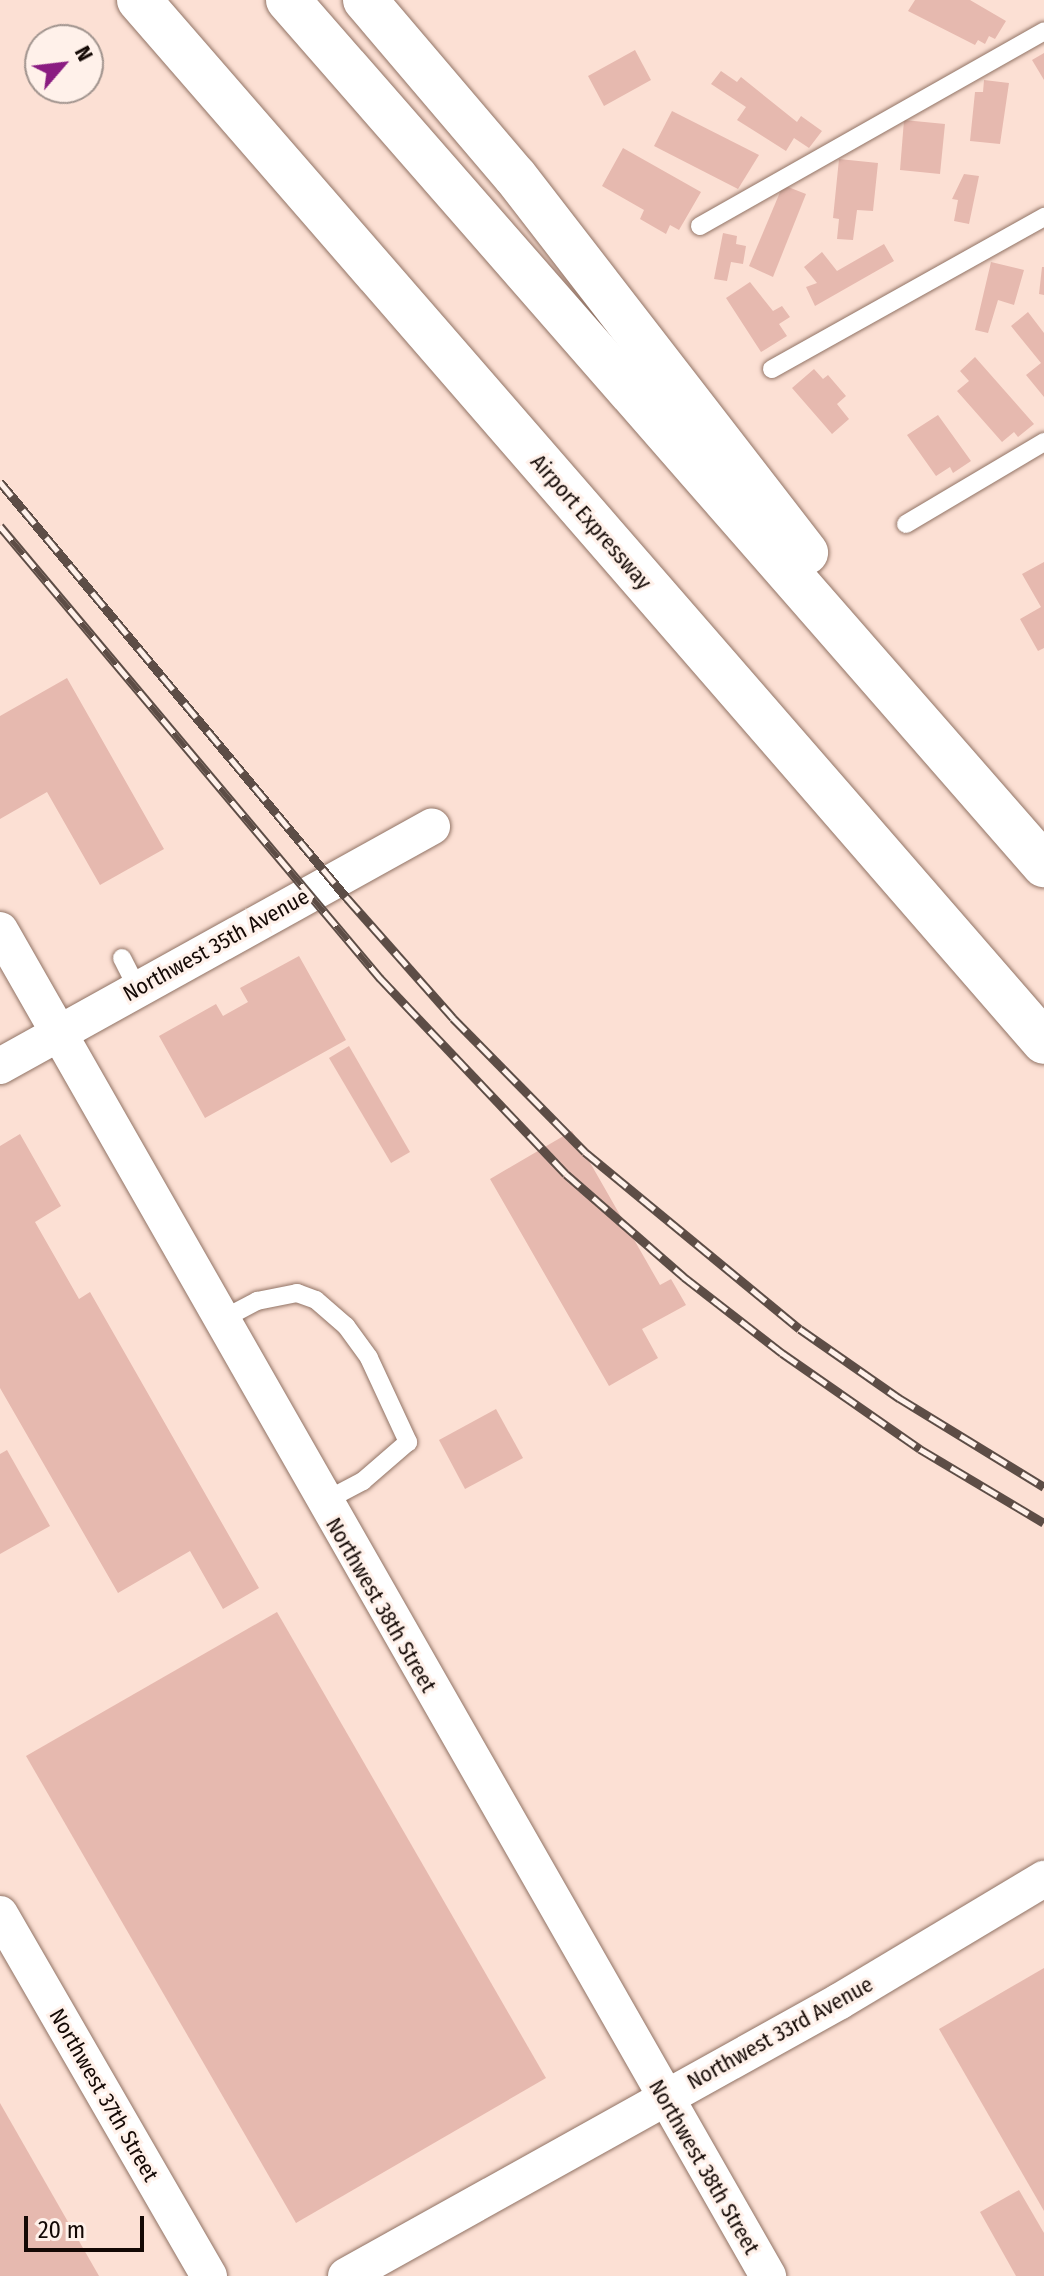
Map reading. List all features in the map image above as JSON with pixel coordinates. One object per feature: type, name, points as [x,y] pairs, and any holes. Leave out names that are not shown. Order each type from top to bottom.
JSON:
[{"type":"highway","name":"Airport Expressway","points":[[139,0],[1044,1042]]},
{"type":"highway","points":[[288,0],[1030,849]]},
{"type":"highway","points":[[365,0],[515,176],[683,388],[1030,849]]},
{"type":"street","name":"Northwest 35th Avenue","points":[[0,1066],[59,1032],[130,973],[432,827]]},
{"type":"street","name":"Northwest 38th Street","points":[[0,930],[323,1502],[768,2276]]},
{"type":"street","name":"Northwest 33rd Avenue","points":[[346,2276],[664,2099],[1044,1879]]},
{"type":"street","name":"Northwest 37th Street","points":[[0,1914],[209,2276]]},
{"type":"lane","points":[[700,226],[1044,31]]},
{"type":"lane","points":[[772,369],[1044,217]]},
{"type":"lane","points":[[906,524],[1044,442]]},
{"type":"lane","points":[[221,1320],[257,1301],[297,1293],[316,1300],[346,1326],[369,1358],[408,1442],[363,1481],[323,1502]]},
{"type":"building","points":[[915,0],[970,0],[1006,21],[995,39],[989,36],[985,44],[978,40],[975,45],[908,11]]},
{"type":"building","points":[[635,50],[651,80],[604,106],[588,76]]},
{"type":"building","points":[[1044,53],[1044,80],[1032,60]]},
{"type":"building","points":[[721,71],[737,82],[741,77],[797,122],[801,116],[822,131],[809,148],[794,138],[786,151],[737,120],[746,107],[711,84]]},
{"type":"building","points":[[984,80],[1009,83],[1000,144],[970,141],[975,92],[983,92]]},
{"type":"building","points":[[672,111],[759,155],[738,189],[654,146]]},
{"type":"building","points":[[904,120],[945,124],[940,174],[900,170]]},
{"type":"building","points":[[623,148],[701,192],[679,230],[670,225],[666,234],[640,219],[644,210],[602,186]]},
{"type":"building","points":[[839,159],[878,163],[873,211],[857,210],[853,240],[837,239],[839,219],[833,218]]},
{"type":"building","points":[[964,174],[979,176],[969,224],[954,221],[958,200],[952,199]]},
{"type":"building","points":[[783,185],[806,194],[773,277],[749,266]]},
{"type":"building","points":[[723,233],[737,236],[736,244],[746,246],[743,264],[731,262],[727,281],[714,279]]},
{"type":"building","points":[[884,244],[894,261],[815,306],[806,287],[817,283],[804,267],[822,252],[837,271]]},
{"type":"building","points":[[991,262],[1024,270],[1014,305],[998,300],[988,333],[975,330]]},
{"type":"building","points":[[1044,267],[1044,295],[1039,294]]},
{"type":"building","points":[[750,282],[773,311],[782,306],[790,317],[779,324],[787,336],[761,352],[726,298]]},
{"type":"building","points":[[1028,312],[1044,333],[1044,397],[1026,375],[1041,363],[1011,326]]},
{"type":"building","points":[[975,357],[1034,424],[1018,437],[1014,432],[1002,442],[957,391],[969,381],[960,371]]},
{"type":"building","points":[[814,369],[823,379],[828,375],[846,396],[837,404],[849,419],[832,434],[792,388]]},
{"type":"building","points":[[938,415],[971,461],[953,473],[950,467],[936,476],[907,435]]},
{"type":"building","points":[[1044,562],[1044,648],[1038,651],[1020,619],[1041,607],[1022,574]]},
{"type":"building","points":[[67,678],[164,849],[100,885],[47,792],[0,819],[0,716]]},
{"type":"building","points":[[299,956],[346,1040],[205,1118],[159,1036],[216,1004],[223,1016],[248,1002],[240,988]]},
{"type":"building","points":[[349,1046],[410,1152],[391,1163],[329,1058]]},
{"type":"building","points":[[572,1131],[660,1285],[671,1279],[686,1305],[642,1329],[658,1358],[609,1386],[490,1179]]},
{"type":"building","points":[[20,1134],[61,1206],[35,1222],[79,1299],[90,1292],[259,1588],[223,1609],[190,1551],[118,1593],[0,1388],[0,1146]]},
{"type":"building","points":[[496,1409],[523,1458],[465,1489],[439,1440]]},
{"type":"building","points":[[7,1450],[50,1526],[0,1554],[0,1454]]},
{"type":"building","points":[[277,1612],[546,2078],[296,2223],[26,1756]]},
{"type":"building","points":[[1044,1968],[1044,2211],[939,2029]]},
{"type":"building","points":[[0,2103],[99,2276],[0,2276]]},
{"type":"building","points":[[1019,2190],[1044,2233],[1044,2276],[1016,2276],[980,2212]]},
{"type":"railway","points":[[0,482],[347,898],[453,1018],[585,1152],[800,1329],[899,1398],[1044,1487]]},
{"type":"railway","points":[[0,526],[380,978],[566,1174],[684,1277],[782,1353],[920,1449],[1044,1523]]}]
